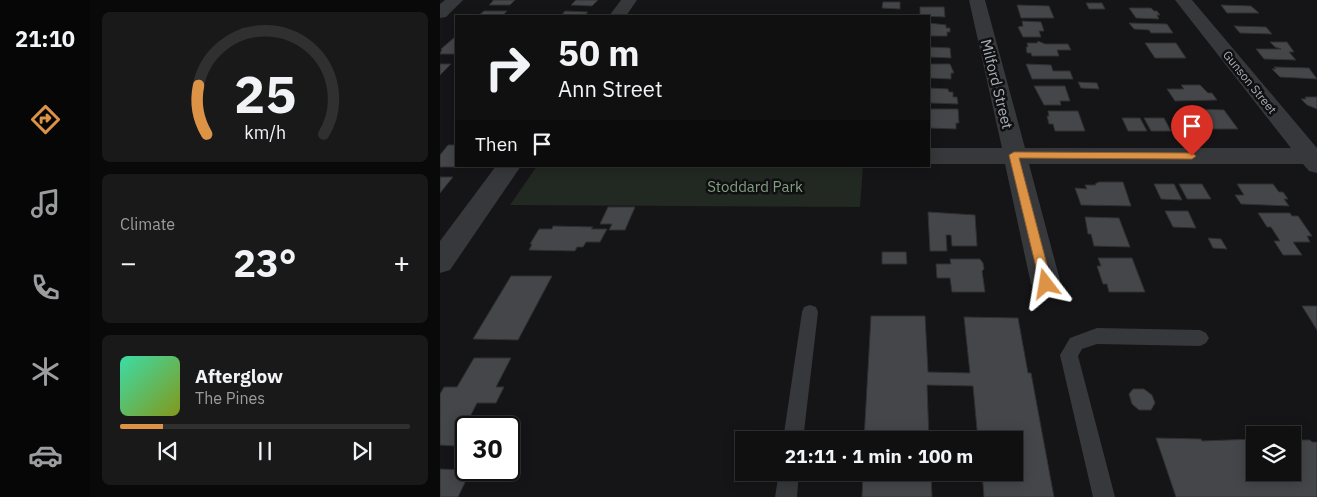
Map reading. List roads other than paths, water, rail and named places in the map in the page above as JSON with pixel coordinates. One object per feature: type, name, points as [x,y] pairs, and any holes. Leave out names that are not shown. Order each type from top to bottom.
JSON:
[{"type":"street","points":[[440,13],[455,0]]},
{"type":"street","points":[[618,15],[629,0]]},
{"type":"street","name":"Milford Street","points":[[976,0],[1046,284]]},
{"type":"street","name":"Gunson Street","points":[[1183,0],[1315,159]]},
{"type":"street","points":[[930,156],[995,157],[1014,155],[1315,159]]},
{"type":"street","points":[[440,262],[508,167]]},
{"type":"lane","points":[[794,431],[810,312]]},
{"type":"lane","points":[[1104,497],[1068,355],[1076,343],[1097,336],[1200,338]]},
{"type":"lane","points":[[786,497],[788,481]]},
{"type":"park label","name":"Stoddard Park","points":[[755,186]]}]
